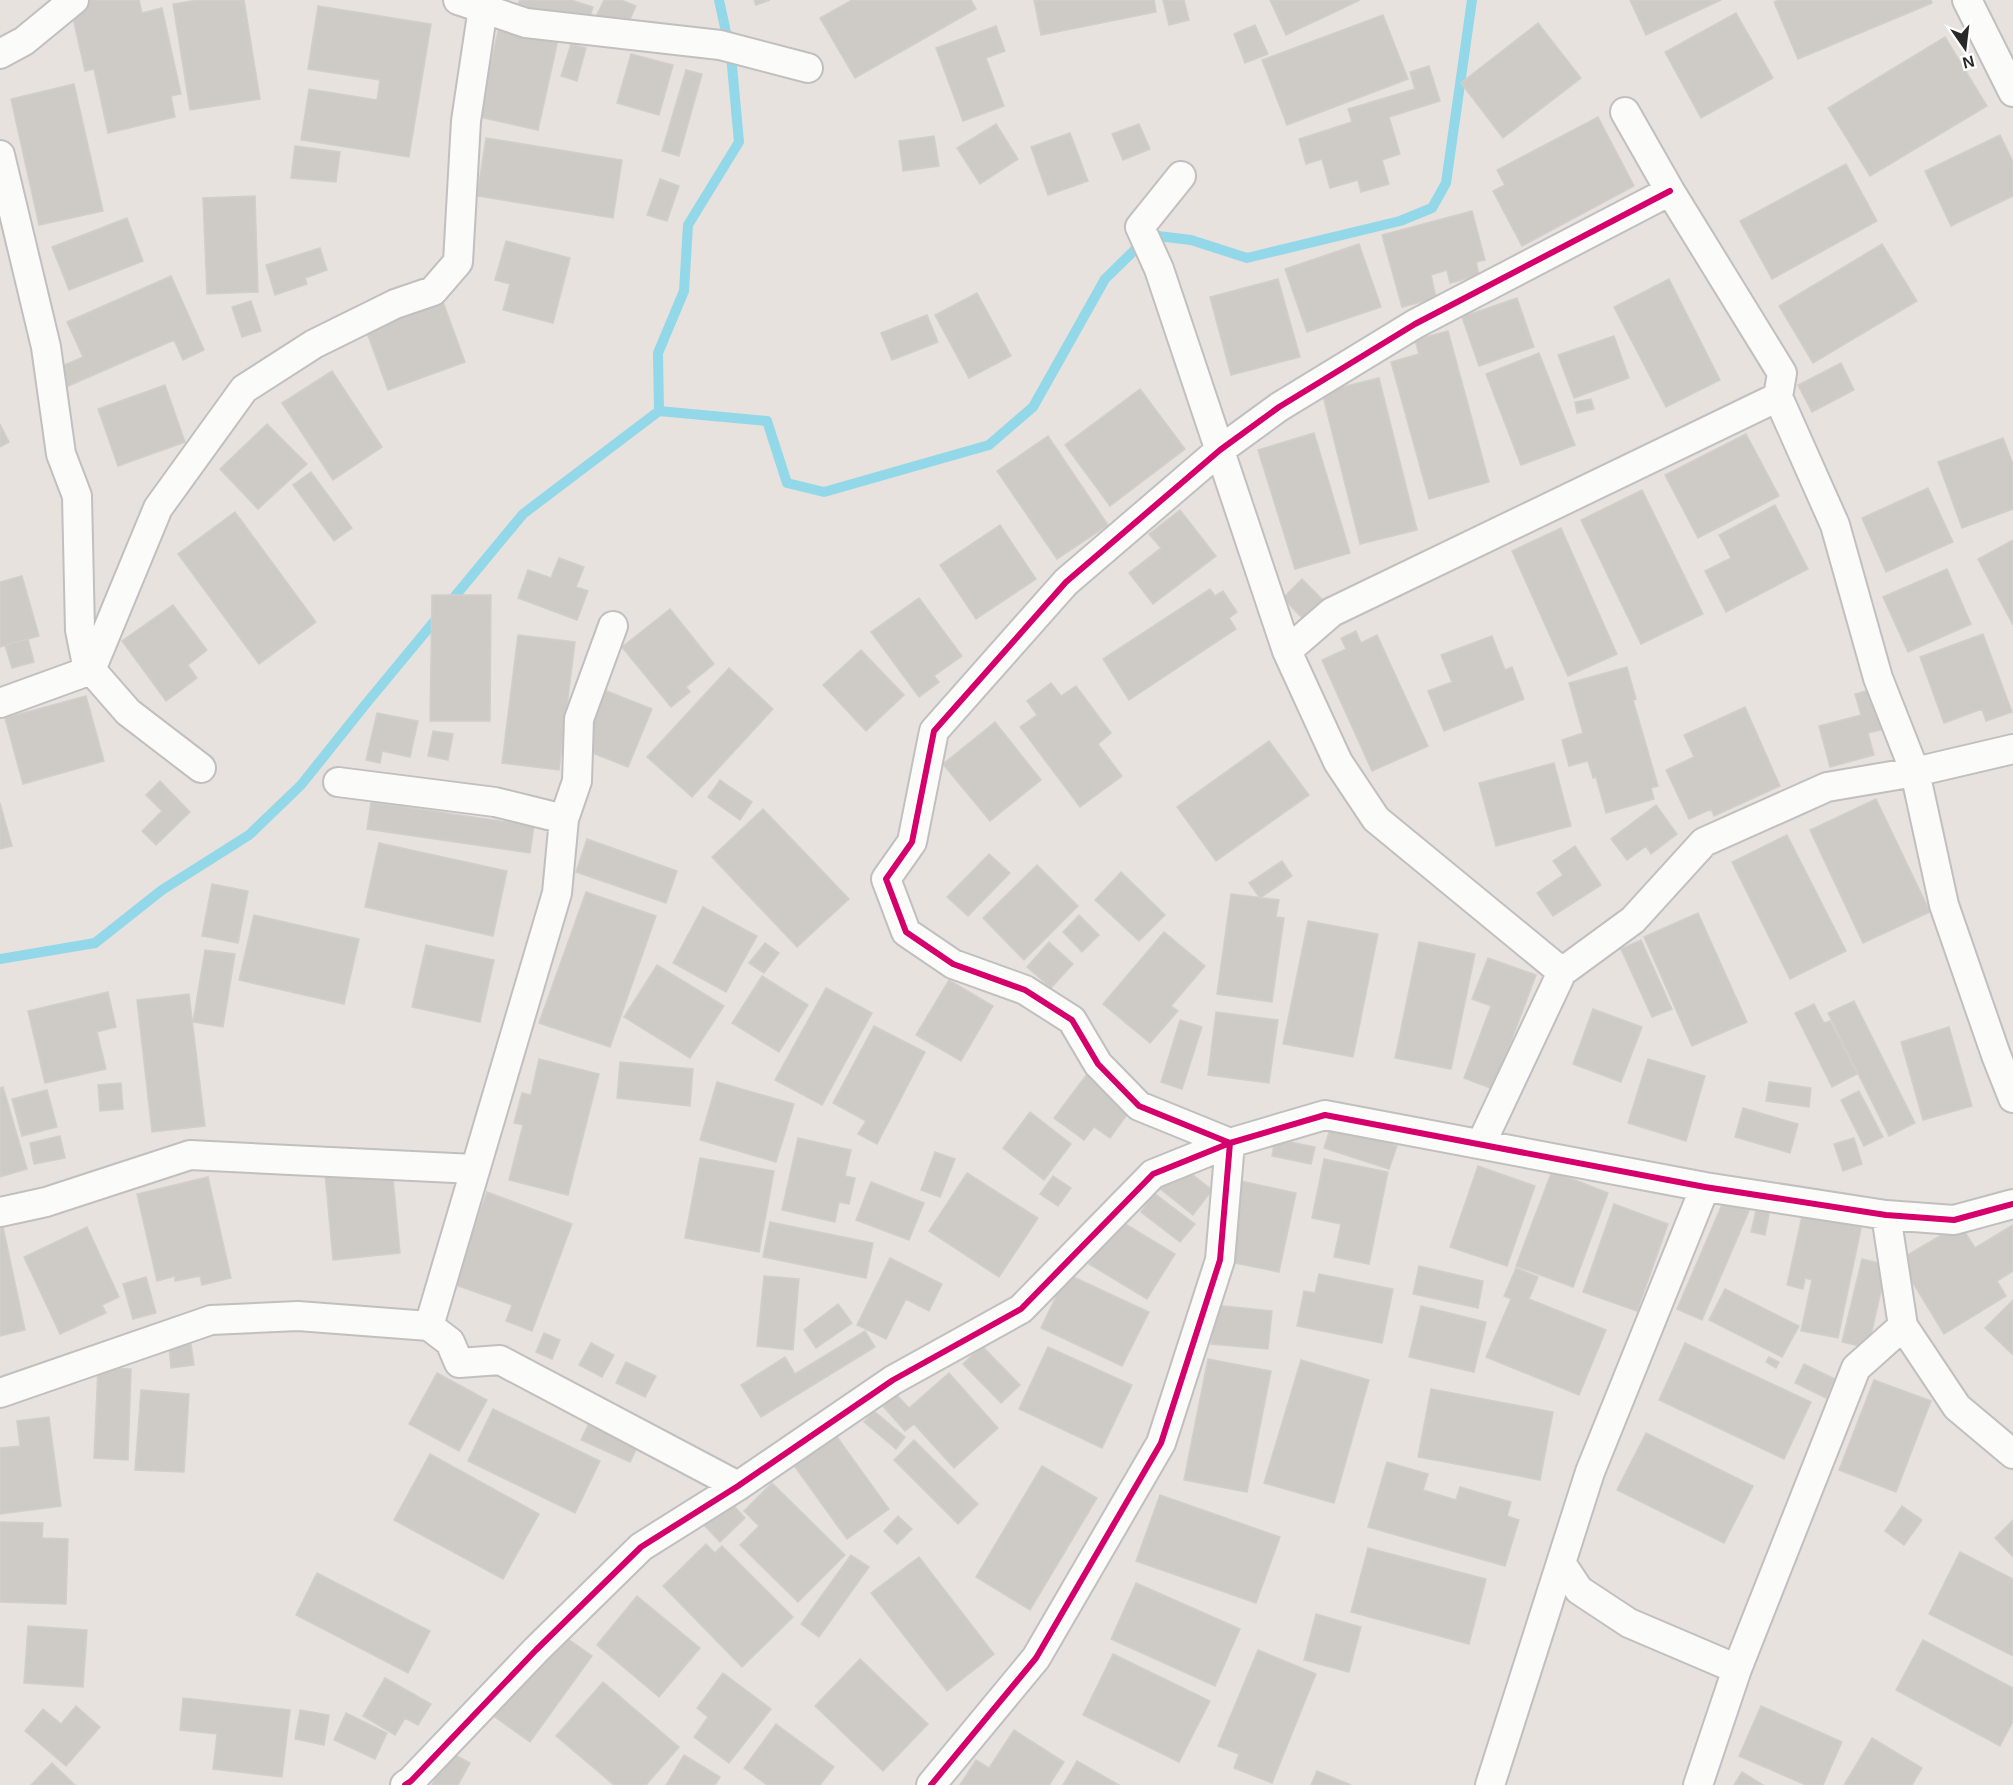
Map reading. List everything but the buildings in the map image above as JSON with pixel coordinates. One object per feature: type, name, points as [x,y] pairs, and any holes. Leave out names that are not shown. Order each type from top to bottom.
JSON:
[{"type":"street","points":[[0,54],[24,41],[74,0]]},
{"type":"street","points":[[1967,0],[2013,92]]},
{"type":"street","points":[[0,703],[91,670],[158,508],[244,389],[314,344],[395,304],[433,291],[458,262],[471,4],[526,22],[720,45],[808,68]]},
{"type":"street","points":[[1625,112],[1670,191],[1782,373],[1778,397],[1835,525],[1878,678],[1915,772],[1944,905],[2013,1098]]},
{"type":"street","points":[[0,155],[46,348],[61,454],[76,496],[80,630],[87,665],[128,712],[201,768]]},
{"type":"street","points":[[1181,176],[1140,227],[1159,269],[1287,651],[1338,762],[1376,819],[1562,972]]},
{"type":"street","points":[[1230,1143],[1139,1106],[1098,1064],[1072,1020],[1025,990],[953,964],[906,932],[886,879],[912,842],[934,731],[1066,582],[1220,450],[1279,407],[1415,324],[1670,191]]},
{"type":"street","points":[[1287,651],[1332,612],[1778,397]]},
{"type":"street","points":[[429,1326],[557,893],[564,819],[577,781],[579,719],[613,626]]},
{"type":"street","points":[[1481,1144],[1562,972],[1633,920],[1704,842],[1827,787],[1915,772],[2013,749]]},
{"type":"street","points":[[338,782],[495,802],[564,819]]},
{"type":"street","points":[[405,1785],[536,1650],[641,1547],[738,1486],[893,1380],[1021,1310],[1153,1174],[1230,1143],[1325,1115],[1705,1187],[1886,1215],[1954,1220],[2013,1204]]},
{"type":"street","points":[[931,1785],[1035,1658],[1161,1443],[1220,1260],[1230,1143]]},
{"type":"street","points":[[0,1212],[46,1202],[190,1155],[474,1169]]},
{"type":"street","points":[[1491,1785],[1590,1472],[1705,1187]]},
{"type":"street","points":[[1886,1215],[1903,1326],[1957,1407],[2013,1454]]},
{"type":"street","points":[[0,1393],[211,1320],[298,1316],[429,1326],[450,1342],[459,1364],[500,1360],[738,1486]]},
{"type":"street","points":[[1698,1785],[1737,1669],[1856,1368],[1903,1326]]},
{"type":"street","points":[[1561,1563],[1579,1590],[1629,1623],[1737,1669]]},
{"type":"waterway","points":[[659,411],[658,353],[684,291],[688,225],[739,142],[731,55],[719,0]]},
{"type":"waterway","points":[[0,959],[95,943],[162,890],[249,835],[301,785],[523,514],[659,411],[767,421],[787,483],[824,492],[989,445],[1033,407],[1105,279],[1150,235],[1191,240],[1247,258],[1400,221],[1432,208],[1446,183],[1472,0]]},
{"type":"cycle path","points":[[931,1785],[1036,1658],[1161,1443],[1220,1260],[1230,1143],[1139,1106],[1098,1064],[1072,1020],[1025,990],[953,964],[906,932],[886,879],[912,842],[934,731],[1066,582],[1220,450],[1279,407],[1415,324],[1670,191]]},
{"type":"cycle path","points":[[405,1785],[536,1650],[641,1547],[738,1486],[893,1380],[1021,1309],[1153,1174],[1230,1143],[1325,1115],[1705,1187],[1886,1215],[1954,1220],[2013,1204]]}]
